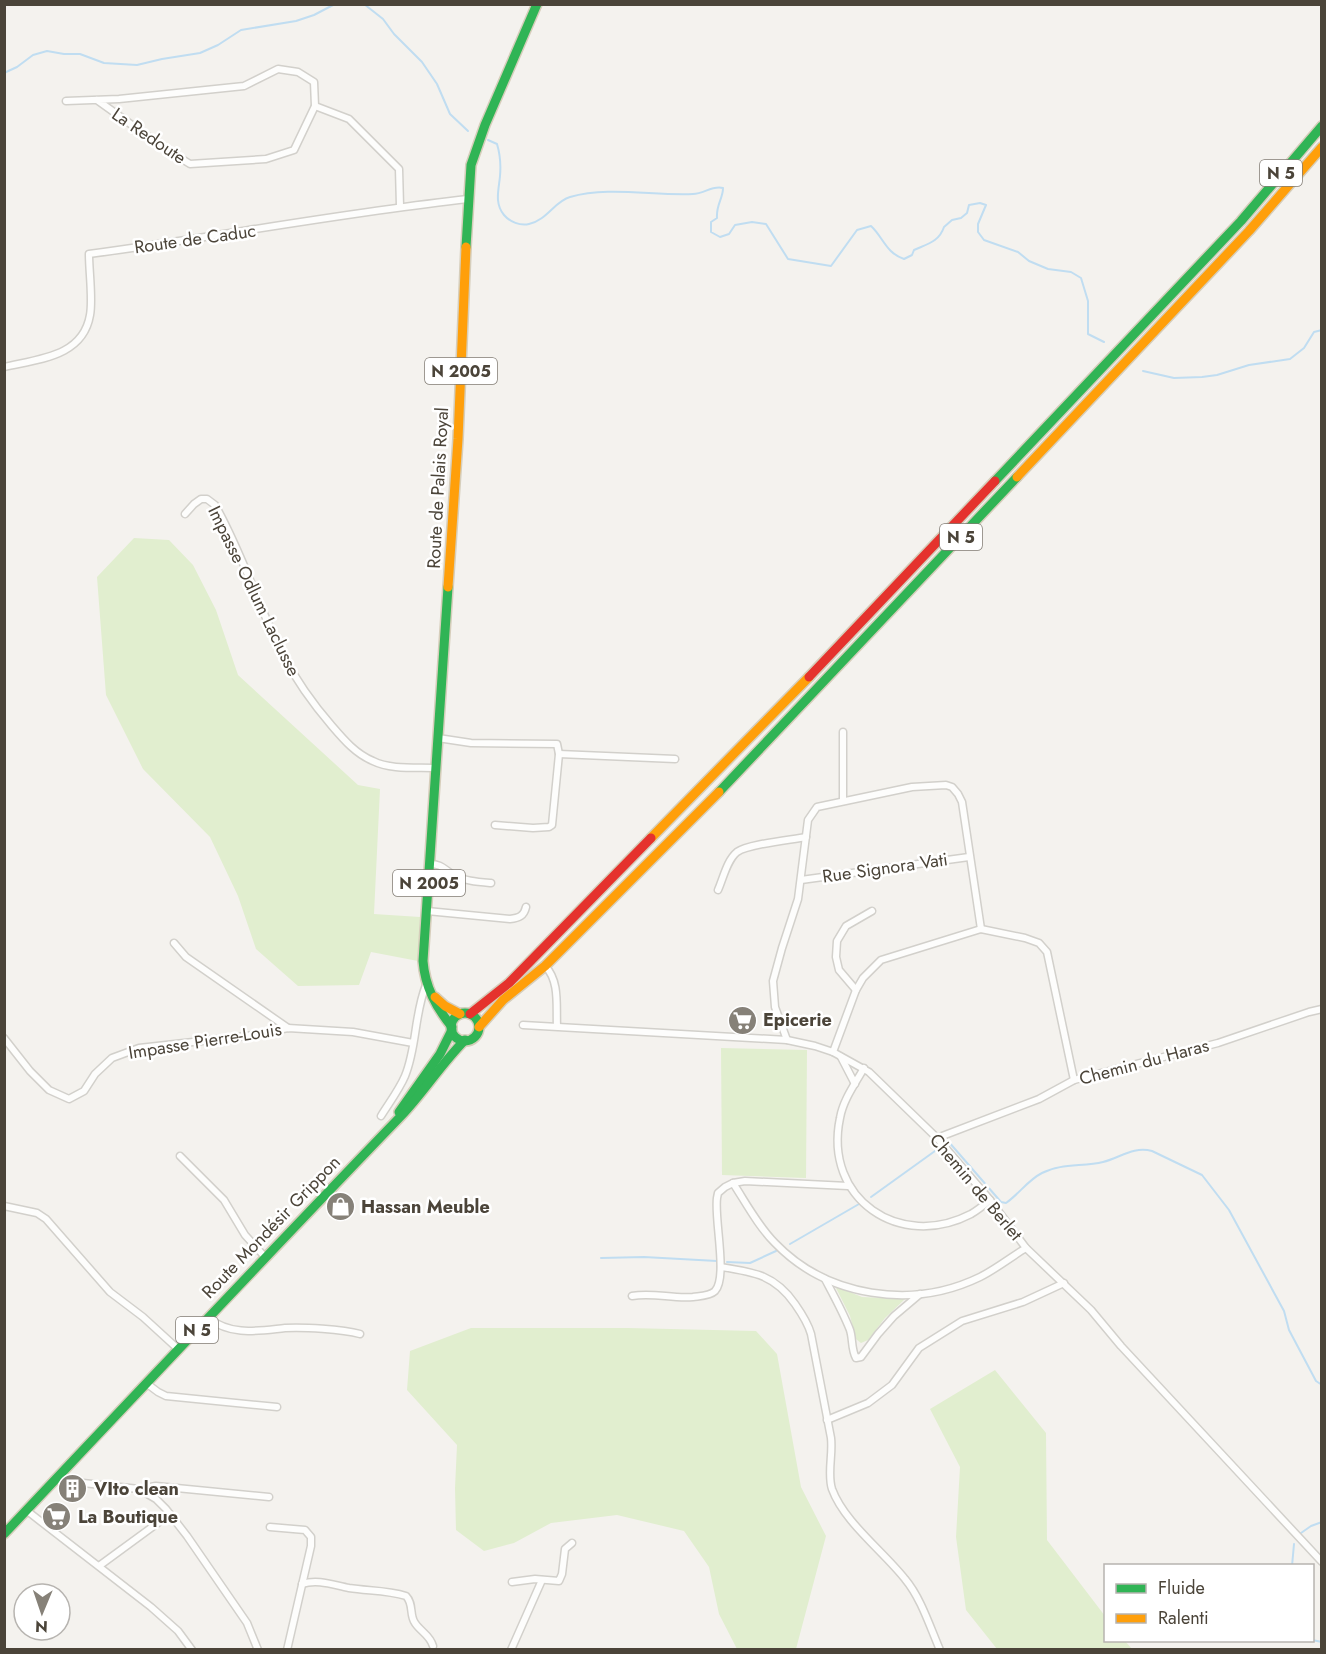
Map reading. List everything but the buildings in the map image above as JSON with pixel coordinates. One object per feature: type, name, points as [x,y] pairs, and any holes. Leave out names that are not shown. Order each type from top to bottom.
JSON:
[{"type":"main road","name":"Route de Palais Royal","points":[[452,1029],[426,986],[423,961],[458,439],[468,199],[471,165],[485,125],[537,4]]},
{"type":"main road","name":"N 5","points":[[470,1014],[511,980],[816,669],[1241,221],[1322,126]]},
{"type":"main road","name":"N 5","points":[[465,1040],[476,1036],[479,1027],[503,1000],[546,966],[709,802],[1241,239],[1322,147]]},
{"type":"main road","points":[[511,980],[536,964],[546,966]]},
{"type":"main road","points":[[426,986],[440,1002],[460,1014],[470,1014],[477,1019],[479,1027]]},
{"type":"main road","name":"N 5","points":[[452,1029],[455,1018],[460,1014]]},
{"type":"main road","points":[[452,1029],[457,1037],[465,1040]]},
{"type":"main road","name":"Route Mondésir Grippon","points":[[390,1126],[440,1054],[452,1029]]},
{"type":"main road","name":"Route Mondésir Grippon","points":[[4,1534],[417,1099],[446,1059],[465,1040]]},
{"type":"street","name":"La Redoute","points":[[278,69],[298,72],[314,82],[315,106],[294,150],[266,159],[190,164],[97,100],[244,86],[278,69]]},
{"type":"street","points":[[66,101],[97,100]]},
{"type":"street","points":[[315,106],[350,119],[399,169],[400,206]]},
{"type":"street","name":"Route de Caduc","points":[[4,367],[58,355],[74,345],[85,330],[90,314],[89,254],[212,237],[400,206],[468,199]]},
{"type":"street","name":"Impasse Odlum Laclusse","points":[[185,514],[201,499],[207,499],[214,505],[257,593],[282,654],[319,710],[349,746],[375,763],[437,768]]},
{"type":"street","points":[[843,732],[843,801]]},
{"type":"street","points":[[438,738],[471,743],[556,744],[559,754],[552,825],[533,828],[495,825]]},
{"type":"street","points":[[559,754],[675,759]]},
{"type":"street","points":[[787,1040],[775,1007],[773,981],[798,899],[807,820],[817,807],[912,787],[946,785],[952,788],[962,802],[981,929]]},
{"type":"street","points":[[718,890],[730,861],[736,853],[806,837]]},
{"type":"street","name":"Rue Signora Vati","points":[[801,880],[969,857]]},
{"type":"street","points":[[430,864],[441,866],[459,877],[491,883]]},
{"type":"street","points":[[427,911],[510,919],[523,915],[526,906]]},
{"type":"street","points":[[856,990],[839,970],[836,957],[837,941],[846,926],[872,911]]},
{"type":"street","points":[[833,1052],[856,990],[863,978],[881,960],[981,929],[1025,938],[1039,943],[1047,952],[1074,1080]]},
{"type":"street","points":[[174,943],[186,957],[288,1028]]},
{"type":"street","points":[[546,966],[555,983],[557,1026]]},
{"type":"street","points":[[381,1116],[406,1074],[418,1010],[426,986]]},
{"type":"street","name":"Chemin du Haras","points":[[937,1138],[1039,1099],[1074,1080],[1218,1043],[1322,1009]]},
{"type":"street","name":"Chemin de Berlet","points":[[523,1024],[787,1040],[833,1052],[864,1068],[937,1138],[990,1200],[1026,1248],[1091,1310],[1121,1346],[1322,1562]]},
{"type":"street","name":"Impasse Pierre-Louis","points":[[4,1038],[30,1071],[49,1090],[69,1099],[84,1091],[95,1074],[112,1058],[139,1048],[247,1036],[288,1028],[353,1032],[413,1043]]},
{"type":"street","points":[[841,1056],[855,1084]]},
{"type":"street","points":[[864,1068],[844,1103],[838,1133],[842,1169],[848,1186],[874,1214],[905,1226],[920,1227],[958,1220],[973,1213],[990,1200]]},
{"type":"street","points":[[180,1156],[224,1200],[245,1235],[265,1257]]},
{"type":"street","points":[[632,1296],[653,1294],[683,1298],[706,1295],[716,1289],[721,1267],[717,1198],[725,1186],[733,1183],[760,1181],[848,1186]]},
{"type":"street","points":[[733,1183],[774,1242],[800,1266],[846,1288],[872,1294],[908,1295],[946,1289],[979,1277],[1026,1248]]},
{"type":"street","points":[[4,1206],[37,1214],[46,1219],[110,1292],[147,1320],[178,1349]]},
{"type":"street","points":[[721,1267],[753,1272],[772,1281],[786,1291],[800,1311],[811,1334],[833,1452],[830,1478],[837,1498],[847,1514],[910,1585],[940,1650]]},
{"type":"street","points":[[825,1279],[851,1334],[856,1358],[861,1357],[883,1328],[921,1293]]},
{"type":"street","points":[[827,1420],[868,1403],[892,1385],[919,1348],[962,1321],[1023,1302],[1064,1283]]},
{"type":"street","points":[[208,1318],[219,1327],[234,1330],[285,1328],[360,1334]]},
{"type":"street","points":[[146,1383],[166,1396],[277,1407]]},
{"type":"street","points":[[55,1480],[138,1489],[156,1486],[269,1497]]},
{"type":"street","points":[[138,1489],[156,1499],[170,1514],[247,1623],[258,1650]]},
{"type":"street","points":[[26,1510],[151,1607],[178,1631],[192,1650]]},
{"type":"street","points":[[99,1566],[170,1514]]},
{"type":"street","points":[[270,1527],[300,1528],[308,1533],[311,1546],[287,1650]]},
{"type":"street","points":[[512,1582],[559,1581],[563,1552],[572,1543]]},
{"type":"street","points":[[511,1650],[542,1580]]},
{"type":"street","points":[[302,1584],[321,1582],[406,1596],[411,1604],[415,1624],[428,1635],[433,1646]]},
{"type":"green space","points":[[134,538],[169,540],[193,565],[216,610],[238,675],[358,785],[380,789],[374,914],[420,917],[418,961],[371,952],[359,985],[298,986],[256,949],[238,896],[210,837],[143,769],[106,695],[97,577]]},
{"type":"green space","points":[[721,1048],[807,1050],[806,1178],[722,1175]]},
{"type":"green space","points":[[835,1286],[862,1297],[905,1299],[885,1318],[868,1340],[861,1343],[856,1339],[850,1316]]},
{"type":"green space","points":[[471,1328],[756,1331],[777,1354],[801,1487],[826,1536],[796,1649],[737,1649],[719,1614],[709,1567],[684,1531],[617,1515],[551,1523],[514,1543],[484,1551],[456,1530],[457,1445],[407,1390],[410,1351]]},
{"type":"green space","points":[[995,1370],[1046,1433],[1047,1540],[1104,1615],[1104,1642],[1126,1642],[1132,1649],[997,1649],[966,1610],[956,1537],[960,1467],[930,1409]]},
{"type":"waterway","points":[[4,73],[33,55],[47,51],[80,54],[104,63],[137,65],[200,53],[218,45],[241,30],[296,21],[335,4]]},
{"type":"waterway","points":[[364,4],[383,19],[394,34],[422,62],[437,84],[450,114],[468,131]]},
{"type":"waterway","points":[[488,140],[497,144],[499,152],[499,206],[504,215],[515,223],[535,222],[565,199],[585,194],[600,192],[693,194],[719,187],[723,188],[723,192],[717,218],[711,222],[711,232],[720,237],[729,234],[735,225],[752,222],[766,224],[788,259],[831,266],[857,230],[871,226],[889,249],[904,259],[912,255],[914,250],[936,239],[952,220],[961,218],[967,213],[969,205],[980,203],[986,205],[978,224],[978,232],[984,240],[1018,252],[1029,261],[1048,269],[1071,272],[1081,278],[1088,301],[1088,334],[1104,342]]},
{"type":"waterway","points":[[1143,371],[1174,378],[1202,377],[1249,365],[1290,359],[1304,348],[1314,332],[1322,330]]},
{"type":"waterway","points":[[948,1141],[1001,1202],[1006,1203],[1032,1179],[1049,1170],[1103,1162],[1139,1150],[1152,1151],[1202,1175],[1229,1210],[1284,1311],[1289,1330],[1316,1381],[1322,1385]]},
{"type":"waterway","points":[[871,1197],[935,1151]]},
{"type":"waterway","points":[[790,1244],[859,1204]]},
{"type":"waterway","points":[[727,1262],[750,1263],[776,1251]]},
{"type":"waterway","points":[[601,1258],[644,1257],[717,1261]]},
{"type":"waterway","points":[[1301,1533],[1322,1522]]},
{"type":"waterway","points":[[1292,1564],[1294,1544]]},
{"type":"waterway","points":[[1314,1640],[1322,1642]]},
{"type":"traffic: fast","points":[[466,247],[471,165],[485,125],[537,4]]},
{"type":"traffic: fast","points":[[995,481],[1241,221],[1322,126]]},
{"type":"traffic: fast","points":[[719,792],[1017,477]]},
{"type":"traffic: fast","points":[[448,587],[423,961],[432,996],[452,1027]]},
{"type":"traffic: fast","points":[[465,1013],[475,1017],[479,1027],[475,1037],[465,1041],[455,1037],[451,1027],[455,1017],[465,1013]]},
{"type":"traffic: fast","points":[[399,1112],[440,1054],[452,1030]]},
{"type":"traffic: fast","points":[[4,1534],[401,1116],[465,1040]]},
{"type":"traffic: slow","points":[[1017,477],[1249,231],[1322,147]]},
{"type":"traffic: slow","points":[[448,587],[458,439],[466,247]]},
{"type":"traffic: slow","points":[[651,838],[809,677]]},
{"type":"traffic: slow","points":[[479,1027],[503,1000],[545,966],[719,792]]},
{"type":"traffic: slow","points":[[435,997],[445,1006],[460,1014]]},
{"type":"traffic: jam","points":[[809,677],[995,481]]},
{"type":"traffic: jam","points":[[470,1014],[509,983],[651,838]]},
{"type":"place","name":"Epicerie","points":[[742,1020]]},
{"type":"place","name":"Hassan Meuble","points":[[340,1207]]},
{"type":"place","name":"VIto clean","points":[[73,1489]]},
{"type":"place","name":"La Boutique","points":[[57,1517]]}]
